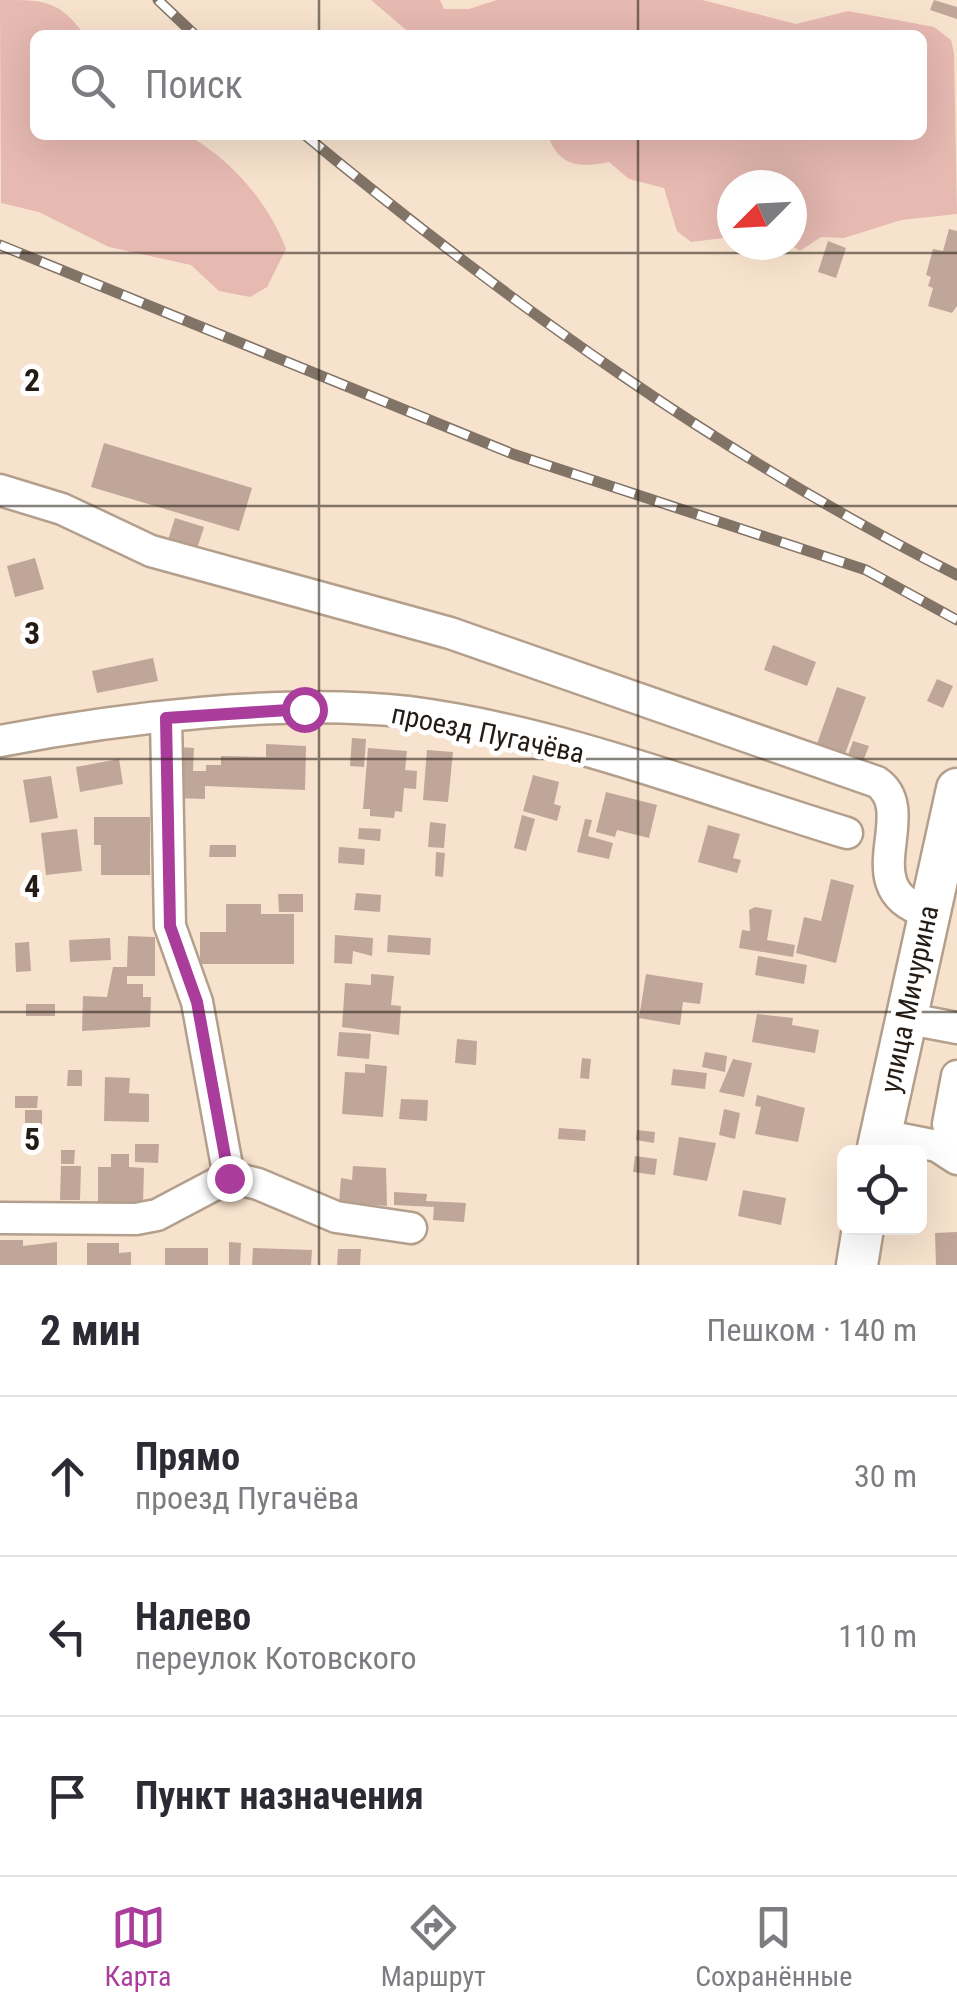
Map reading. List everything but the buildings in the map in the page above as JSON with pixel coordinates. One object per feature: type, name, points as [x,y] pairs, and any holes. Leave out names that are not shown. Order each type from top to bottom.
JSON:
[{"type":"main road","name":"улица Мичурина","points":[[879,1144],[957,788]]},
{"type":"street","points":[[0,490],[62,509],[151,552],[450,632],[877,782],[890,802],[891,886],[901,902],[927,912]]},
{"type":"street","name":"проезд Пугачёва","points":[[0,741],[108,722],[304,709],[406,712],[502,730],[586,752],[847,833]]},
{"type":"street","points":[[166,718],[170,926],[197,1002],[229,1178]]},
{"type":"street","points":[[904,1018],[957,1028]]},
{"type":"street","points":[[957,1076],[946,1146],[957,1185]]},
{"type":"street","points":[[879,1144],[946,1146]]},
{"type":"street","points":[[0,1218],[136,1219],[158,1215],[229,1178],[258,1184],[336,1217],[411,1228]]},
{"type":"shaded area","points":[[0,0],[50,4],[80,30],[30,30],[30,140],[195,140],[246,183],[269,215],[286,249],[267,287],[250,297],[219,291],[191,265],[109,247],[39,212],[1,203]]},
{"type":"shaded area","points":[[371,0],[440,0],[444,9],[469,9],[497,0],[702,0],[796,24],[848,11],[934,27],[951,40],[957,214],[901,220],[844,238],[821,237],[807,246],[807,170],[717,170],[717,239],[691,242],[677,231],[664,188],[629,179],[609,162],[572,163],[558,154],[550,140],[927,140],[927,30],[406,30]]},
{"type":"railway","points":[[158,0],[190,30]]},
{"type":"railway","points":[[311,140],[459,258],[619,373],[785,480],[957,575]]},
{"type":"railway","points":[[0,245],[513,454],[866,570],[957,620]]},
{"type":"route","points":[[229,1178],[197,1002],[170,926],[166,718],[304,709]]}]
